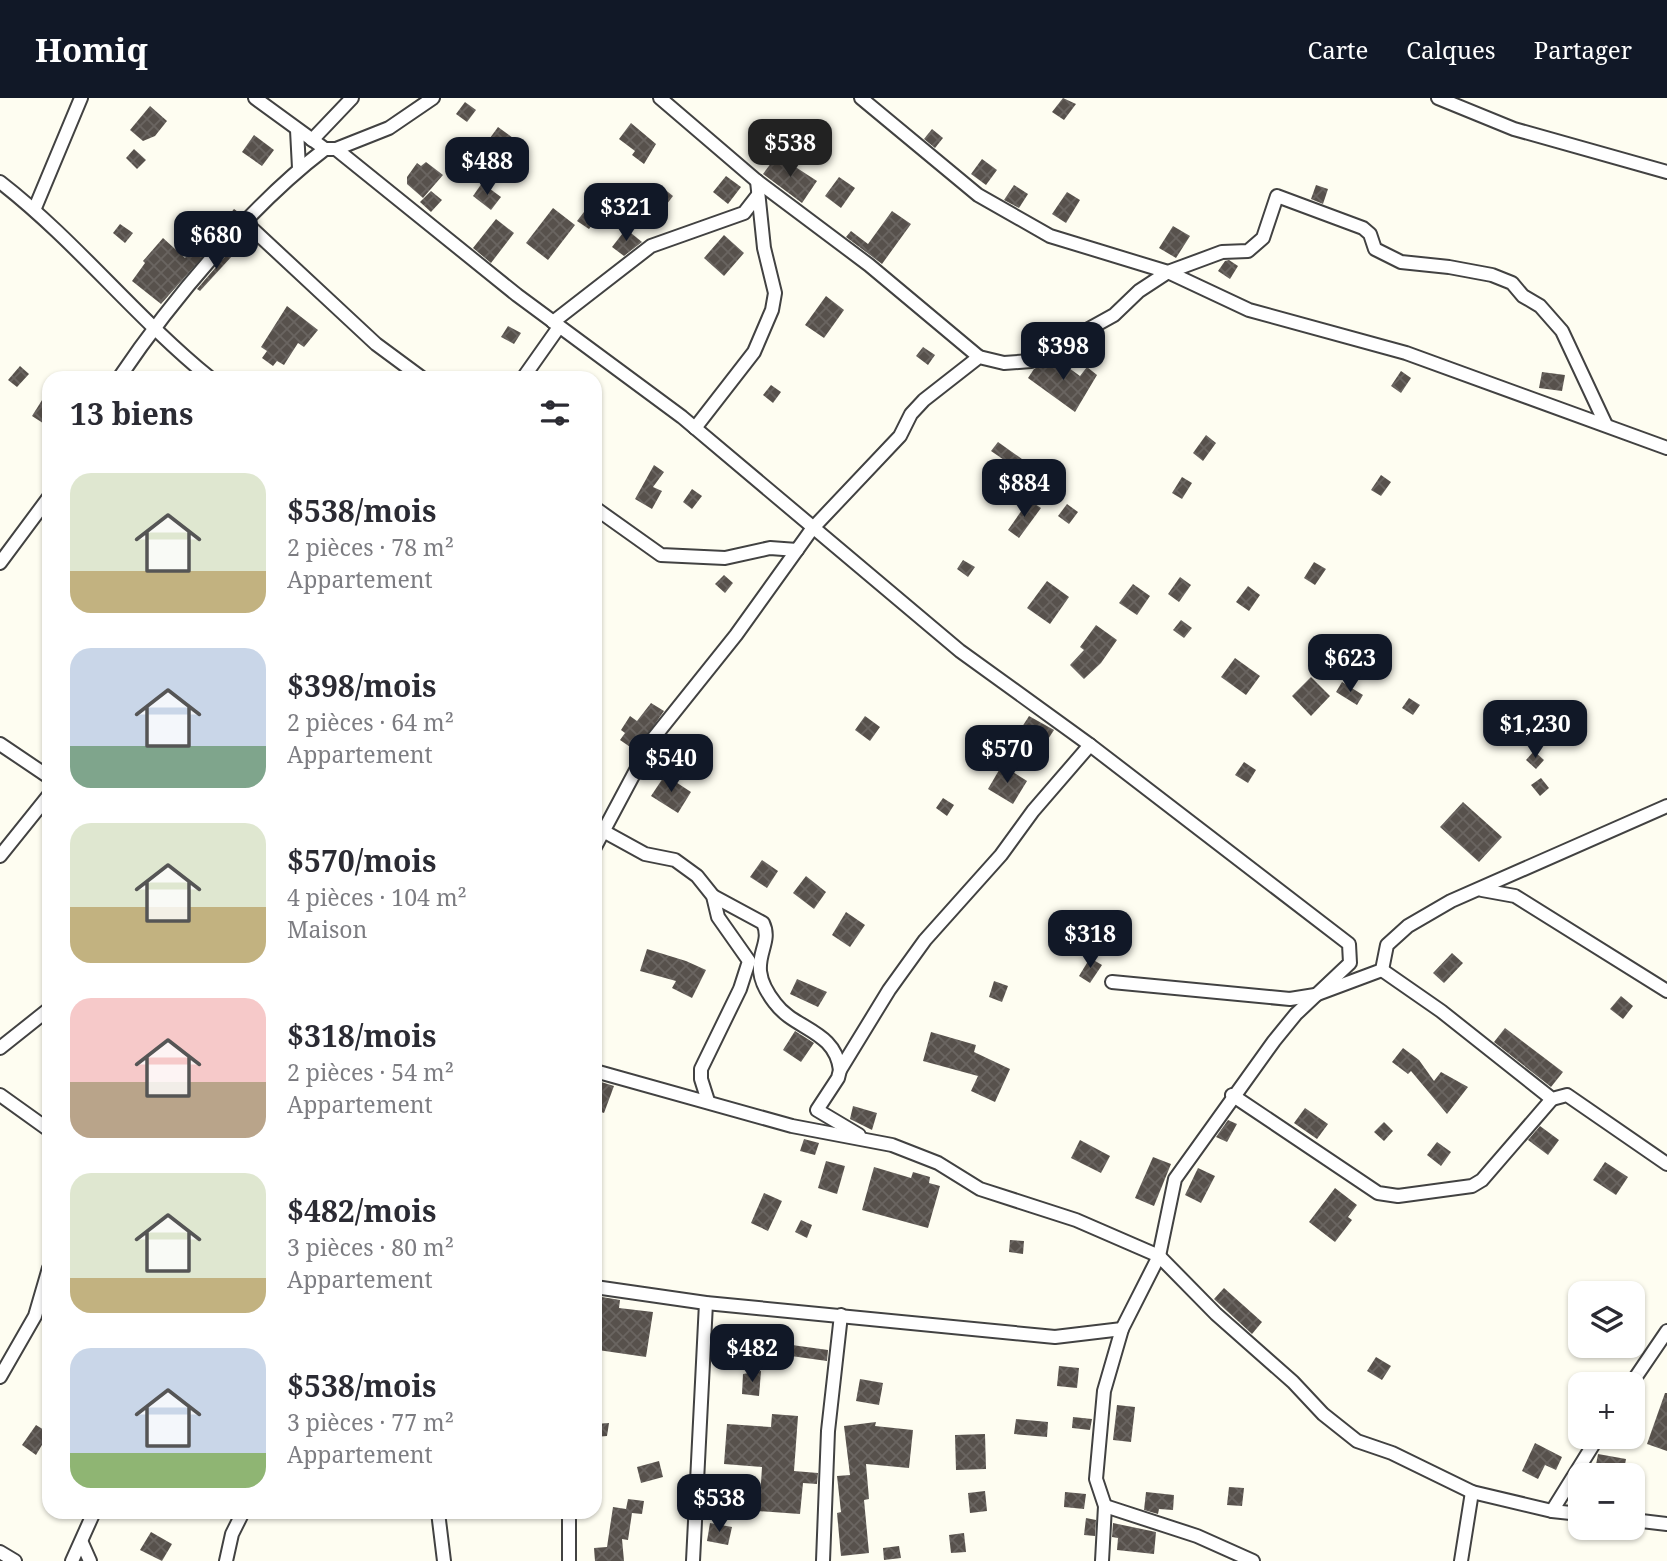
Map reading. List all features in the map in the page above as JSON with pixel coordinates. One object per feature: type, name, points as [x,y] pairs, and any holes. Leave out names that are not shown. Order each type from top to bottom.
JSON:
[{"type":"street","points":[[35,208],[81,98]]},
{"type":"street","points":[[255,98],[297,130],[330,149],[695,428],[960,651],[1090,745],[1349,944],[1350,963],[1289,1023],[1232,1095],[1175,1178],[1158,1256],[1122,1329],[1104,1391],[1096,1479],[1105,1506],[1102,1561]]},
{"type":"street","points":[[312,140],[352,98]]},
{"type":"street","points":[[124,371],[153,330],[246,223],[299,168],[330,149],[389,128],[433,98]]},
{"type":"street","points":[[660,98],[757,181],[869,265],[979,357],[1004,363],[1031,361],[1108,320],[1139,291],[1168,272],[1222,253],[1248,251],[1263,237],[1274,199],[1283,197],[1363,228],[1370,234],[1375,248],[1401,262],[1492,275],[1512,283],[1523,296],[1540,306],[1562,331],[1606,425]]},
{"type":"street","points":[[861,98],[978,195],[1050,236],[1168,272],[1249,310],[1406,353],[1667,448]]},
{"type":"street","points":[[1438,98],[1514,129],[1667,172]]},
{"type":"street","points":[[297,130],[299,168]]},
{"type":"street","points":[[695,428],[754,352],[772,310],[775,293],[764,248],[757,181]]},
{"type":"street","points":[[1,183],[35,208],[153,330],[200,371]]},
{"type":"street","points":[[527,371],[556,324],[651,246],[744,214],[758,194]]},
{"type":"street","points":[[246,223],[376,344],[413,371]]},
{"type":"street","points":[[602,836],[652,740],[736,635],[813,529],[900,436],[911,414],[923,400],[979,357]]},
{"type":"street","points":[[0,563],[42,506]]},
{"type":"street","points":[[602,513],[661,555],[725,558],[778,549],[797,550]]},
{"type":"street","points":[[778,549],[782,570]]},
{"type":"street","points":[[0,744],[42,772]]},
{"type":"street","points":[[840,1070],[889,990],[925,940],[1001,855],[1033,811],[1090,745]]},
{"type":"street","points":[[0,856],[42,804]]},
{"type":"street","points":[[1382,970],[1387,945],[1408,926],[1451,901],[1482,890],[1634,818],[1667,806]]},
{"type":"street","points":[[605,832],[645,853],[675,860],[697,876],[713,896],[763,923],[766,934],[758,964],[766,991],[780,1010],[828,1042],[839,1060],[838,1079],[817,1110],[869,1140]]},
{"type":"street","points":[[1482,890],[1515,897],[1667,991]]},
{"type":"street","points":[[708,1101],[701,1079],[701,1069],[740,989],[749,961],[718,918],[713,896]]},
{"type":"street","points":[[1112,982],[1290,999],[1315,995],[1382,970]]},
{"type":"street","points":[[1382,970],[1441,1011],[1552,1099]]},
{"type":"street","points":[[0,1048],[42,1015]]},
{"type":"street","points":[[602,1073],[792,1126],[869,1140],[926,1158],[980,1189],[1076,1220],[1158,1256],[1335,1424],[1357,1441],[1392,1453],[1472,1492],[1568,1513]]},
{"type":"street","points":[[0,1095],[42,1125]]},
{"type":"street","points":[[1232,1095],[1378,1193],[1398,1196],[1472,1186],[1482,1180],[1552,1099],[1567,1096],[1667,1164]]},
{"type":"street","points":[[602,1288],[706,1303],[1055,1336],[1122,1329]]},
{"type":"street","points":[[0,1377],[35,1316],[42,1292]]},
{"type":"street","points":[[693,1561],[706,1303]]},
{"type":"street","points":[[823,1561],[828,1431],[841,1315]]},
{"type":"street","points":[[1639,1372],[1667,1331]]},
{"type":"street","points":[[1552,1511],[1591,1449]]},
{"type":"street","points":[[1461,1561],[1472,1492]]},
{"type":"street","points":[[1105,1506],[1196,1536],[1253,1561]]},
{"type":"street","points":[[72,1561],[91,1519]]},
{"type":"street","points":[[226,1561],[232,1534],[240,1519]]},
{"type":"street","points":[[439,1519],[444,1561]]},
{"type":"street","points":[[569,1519],[569,1561]]},
{"type":"street","points":[[1645,1521],[1667,1524]]},
{"type":"street","points":[[82,1543],[90,1561]]},
{"type":"street","points":[[0,1552],[15,1561]]},
{"type":"building","points":[[1063,98],[1076,104],[1064,120],[1052,112]]},
{"type":"building","points":[[465,102],[476,110],[467,122],[456,114]]},
{"type":"building","points":[[150,106],[167,121],[155,136],[143,141],[130,130]]},
{"type":"building","points":[[631,123],[656,144],[644,164],[632,155],[635,151],[619,139]]},
{"type":"building","points":[[498,127],[513,138],[505,149],[490,138]]},
{"type":"building","points":[[932,129],[943,138],[935,148],[924,139]]},
{"type":"building","points":[[254,135],[274,150],[262,166],[242,152]]},
{"type":"building","points":[[134,149],[146,160],[137,169],[126,158]]},
{"type":"building","points":[[777,155],[817,181],[802,203],[763,174]]},
{"type":"building","points":[[982,159],[997,170],[986,185],[971,174]]},
{"type":"building","points":[[426,162],[443,175],[423,198],[407,184],[407,177],[417,163],[421,166]]},
{"type":"building","points":[[726,176],[741,187],[728,204],[713,192]]},
{"type":"building","points":[[839,177],[855,188],[841,208],[825,196]]},
{"type":"building","points":[[482,183],[501,197],[491,210],[473,196]]},
{"type":"building","points":[[1014,185],[1028,194],[1019,208],[1004,200]]},
{"type":"building","points":[[1316,185],[1328,189],[1323,204],[1311,199]]},
{"type":"building","points":[[663,188],[673,196],[663,209],[652,201]]},
{"type":"building","points":[[431,191],[442,200],[431,212],[420,202]]},
{"type":"building","points":[[1067,192],[1080,200],[1066,223],[1052,214]]},
{"type":"building","points":[[591,203],[602,212],[589,229],[577,221]]},
{"type":"building","points":[[553,208],[575,225],[548,260],[526,243]]},
{"type":"building","points":[[234,209],[241,214],[161,304],[132,281],[145,263],[143,261],[163,238],[185,258],[207,231],[211,236]]},
{"type":"building","points":[[892,211],[911,224],[882,264],[846,237],[851,231],[868,244]]},
{"type":"building","points":[[496,219],[514,233],[491,263],[473,248]]},
{"type":"building","points":[[120,224],[133,233],[125,243],[113,233]]},
{"type":"building","points":[[1173,226],[1190,236],[1176,258],[1159,248]]},
{"type":"building","points":[[626,229],[642,242],[624,256],[612,247]]},
{"type":"building","points":[[724,235],[744,253],[724,276],[704,258]]},
{"type":"building","points":[[229,252],[233,255],[200,291],[197,289]]},
{"type":"building","points":[[1229,260],[1238,266],[1230,279],[1218,271],[1225,261]]},
{"type":"building","points":[[826,296],[844,310],[824,338],[805,325]]},
{"type":"building","points":[[287,306],[318,330],[304,347],[298,343],[284,365],[277,361],[273,366],[262,358],[267,351],[261,347]]},
{"type":"building","points":[[508,326],[521,333],[514,344],[501,337]]},
{"type":"building","points":[[923,347],[935,355],[928,365],[916,356]]},
{"type":"building","points":[[1055,358],[1080,376],[1087,367],[1097,375],[1075,412],[1028,378],[1034,369]]},
{"type":"building","points":[[20,366],[29,374],[17,387],[8,380]]},
{"type":"building","points":[[1401,371],[1411,378],[1401,393],[1391,386]]},
{"type":"building","points":[[1542,372],[1565,375],[1562,391],[1539,388]]},
{"type":"building","points":[[771,385],[781,392],[773,403],[763,395]]},
{"type":"building","points":[[42,400],[42,422],[32,416]]},
{"type":"building","points":[[1206,435],[1216,443],[1203,461],[1193,453]]},
{"type":"building","points":[[998,442],[1026,462],[1020,471],[991,451]]},
{"type":"building","points":[[654,465],[664,472],[653,487],[662,491],[652,509],[635,499]]},
{"type":"building","points":[[1381,475],[1391,482],[1381,496],[1371,490]]},
{"type":"building","points":[[1182,477],[1192,483],[1182,499],[1172,493]]},
{"type":"building","points":[[692,489],[702,496],[692,509],[683,502]]},
{"type":"building","points":[[1029,500],[1041,508],[1019,538],[1008,530]]},
{"type":"building","points":[[1067,504],[1078,512],[1069,524],[1058,516]]},
{"type":"building","points":[[963,560],[975,567],[968,577],[957,569]]},
{"type":"building","points":[[1314,562],[1326,569],[1315,585],[1304,578]]},
{"type":"building","points":[[724,575],[733,583],[725,593],[715,584]]},
{"type":"building","points":[[1180,577],[1191,585],[1179,602],[1168,594]]},
{"type":"building","points":[[1047,581],[1069,597],[1050,624],[1027,608]]},
{"type":"building","points":[[1133,584],[1150,596],[1137,615],[1119,603]]},
{"type":"building","points":[[1248,586],[1260,595],[1249,611],[1236,602]]},
{"type":"building","points":[[1181,620],[1192,628],[1184,638],[1173,630]]},
{"type":"building","points":[[1096,625],[1117,640],[1101,663],[1084,679],[1070,665],[1084,650],[1080,647]]},
{"type":"building","points":[[1235,658],[1260,676],[1246,695],[1221,677]]},
{"type":"building","points":[[1311,677],[1330,696],[1311,716],[1292,696]]},
{"type":"building","points":[[1342,682],[1363,695],[1357,705],[1336,692]]},
{"type":"building","points":[[1409,698],[1420,705],[1413,715],[1402,708]]},
{"type":"building","points":[[651,703],[664,711],[636,751],[620,740],[625,733],[621,730],[630,716],[637,721]]},
{"type":"building","points":[[865,716],[880,727],[870,741],[855,730]]},
{"type":"building","points":[[1029,716],[1054,730],[1041,750],[1017,735]]},
{"type":"building","points":[[1534,751],[1544,760],[1536,769],[1526,760]]},
{"type":"building","points":[[1244,762],[1256,770],[1248,783],[1235,775]]},
{"type":"building","points":[[1002,765],[1027,781],[1013,804],[988,789]]},
{"type":"building","points":[[665,775],[691,792],[678,813],[651,796]]},
{"type":"building","points":[[1541,778],[1549,788],[1540,796],[1531,785]]},
{"type":"building","points":[[943,798],[954,805],[947,816],[936,808]]},
{"type":"building","points":[[1463,802],[1502,837],[1479,862],[1440,827]]},
{"type":"building","points":[[762,860],[778,871],[767,888],[750,877]]},
{"type":"building","points":[[806,876],[826,892],[814,909],[793,893]]},
{"type":"building","points":[[846,912],[865,925],[850,947],[832,935]]},
{"type":"building","points":[[647,949],[706,970],[692,998],[672,988],[676,981],[640,971]]},
{"type":"building","points":[[1452,953],[1463,963],[1444,983],[1433,973]]},
{"type":"building","points":[[1090,958],[1102,965],[1090,983],[1079,976]]},
{"type":"building","points":[[797,979],[827,992],[818,1007],[790,994]]},
{"type":"building","points":[[994,981],[1008,986],[1002,1002],[989,997]]},
{"type":"building","points":[[1621,996],[1633,1006],[1623,1019],[1610,1009]]},
{"type":"building","points":[[1505,1028],[1563,1072],[1551,1087],[1494,1042]]},
{"type":"building","points":[[795,1031],[814,1043],[801,1062],[783,1050]]},
{"type":"building","points":[[931,1032],[976,1045],[974,1052],[1010,1069],[995,1102],[971,1091],[978,1076],[923,1061]]},
{"type":"building","points":[[1403,1048],[1419,1060],[1434,1081],[1441,1072],[1468,1087],[1447,1114],[1411,1071],[1408,1074],[1392,1062]]},
{"type":"building","points":[[602,1082],[614,1086],[602,1112]]},
{"type":"building","points":[[853,1106],[877,1113],[872,1130],[850,1119]]},
{"type":"building","points":[[1305,1108],[1328,1124],[1317,1139],[1294,1123]]},
{"type":"building","points":[[1228,1120],[1237,1124],[1227,1142],[1216,1137]]},
{"type":"building","points":[[1384,1122],[1393,1131],[1384,1141],[1374,1132]]},
{"type":"building","points":[[1540,1126],[1559,1140],[1548,1155],[1528,1140]]},
{"type":"building","points":[[804,1139],[819,1143],[815,1155],[800,1151]]},
{"type":"building","points":[[1080,1140],[1110,1156],[1101,1173],[1071,1158]]},
{"type":"building","points":[[1437,1142],[1451,1152],[1441,1166],[1427,1155]]},
{"type":"building","points":[[1153,1157],[1171,1164],[1154,1206],[1135,1198]]},
{"type":"building","points":[[826,1161],[845,1166],[837,1194],[818,1188]]},
{"type":"building","points":[[1605,1162],[1628,1177],[1616,1195],[1593,1180]]},
{"type":"building","points":[[874,1167],[911,1178],[913,1172],[930,1177],[929,1183],[940,1186],[928,1228],[862,1210]]},
{"type":"building","points":[[1198,1168],[1215,1176],[1201,1203],[1185,1195]]},
{"type":"building","points":[[1335,1188],[1357,1205],[1348,1217],[1352,1220],[1335,1242],[1309,1222]]},
{"type":"building","points":[[764,1193],[782,1201],[768,1231],[751,1223]]},
{"type":"building","points":[[801,1220],[812,1225],[807,1238],[795,1232]]},
{"type":"building","points":[[1010,1240],[1024,1241],[1023,1254],[1009,1252]]},
{"type":"building","points":[[1224,1288],[1262,1322],[1252,1334],[1214,1299]]},
{"type":"building","points":[[602,1297],[620,1300],[619,1308],[653,1312],[646,1357],[602,1351]]},
{"type":"building","points":[[792,1345],[828,1350],[827,1361],[791,1356]]},
{"type":"building","points":[[1376,1357],[1391,1366],[1382,1380],[1367,1371]]},
{"type":"building","points":[[1059,1366],[1079,1368],[1077,1388],[1057,1386]]},
{"type":"building","points":[[761,1371],[759,1396],[742,1394],[743,1374]]},
{"type":"building","points":[[860,1379],[883,1383],[879,1405],[856,1401]]},
{"type":"building","points":[[1667,1393],[1667,1451],[1647,1444]]},
{"type":"building","points":[[1117,1405],[1135,1407],[1131,1442],[1113,1440]]},
{"type":"building","points":[[772,1414],[798,1416],[794,1471],[818,1473],[817,1484],[803,1483],[800,1514],[757,1511],[756,1516],[737,1515],[738,1497],[760,1498],[762,1467],[724,1464],[727,1424],[771,1427]]},
{"type":"building","points":[[1073,1417],[1092,1419],[1090,1430],[1072,1428]]},
{"type":"building","points":[[1016,1419],[1048,1422],[1047,1437],[1014,1434]]},
{"type":"building","points":[[876,1422],[875,1426],[913,1430],[909,1468],[866,1464],[869,1499],[864,1500],[869,1553],[841,1556],[837,1513],[841,1512],[837,1476],[850,1475],[844,1426]]},
{"type":"building","points":[[609,1423],[607,1436],[602,1436],[602,1424]]},
{"type":"building","points":[[36,1425],[42,1429],[42,1445],[36,1455],[22,1445]]},
{"type":"building","points":[[985,1434],[986,1469],[956,1470],[955,1435]]},
{"type":"building","points":[[1535,1443],[1562,1457],[1556,1470],[1545,1465],[1538,1479],[1522,1471]]},
{"type":"building","points":[[1598,1454],[1626,1459],[1625,1463],[1596,1463]]},
{"type":"building","points":[[659,1461],[663,1477],[641,1483],[637,1467]]},
{"type":"building","points":[[1229,1487],[1244,1488],[1242,1506],[1227,1505]]},
{"type":"building","points":[[985,1491],[987,1511],[970,1513],[968,1493]]},
{"type":"building","points":[[1065,1492],[1086,1494],[1084,1509],[1064,1507]]},
{"type":"building","points":[[1146,1492],[1174,1495],[1173,1510],[1159,1509],[1158,1514],[1144,1510]]},
{"type":"building","points":[[628,1499],[644,1501],[642,1514],[632,1513],[628,1540],[622,1539],[624,1561],[595,1561],[594,1548],[607,1547],[613,1507],[626,1509]]},
{"type":"building","points":[[1086,1518],[1096,1520],[1095,1536],[1084,1535]]},
{"type":"building","points":[[710,1523],[732,1527],[728,1545],[707,1541]]},
{"type":"building","points":[[1113,1523],[1156,1532],[1154,1554],[1117,1550],[1118,1538],[1112,1537]]},
{"type":"building","points":[[151,1532],[172,1544],[162,1561],[140,1550]]},
{"type":"building","points":[[964,1533],[966,1552],[951,1553],[949,1535]]},
{"type":"building","points":[[899,1546],[901,1558],[884,1560],[883,1548]]}]
